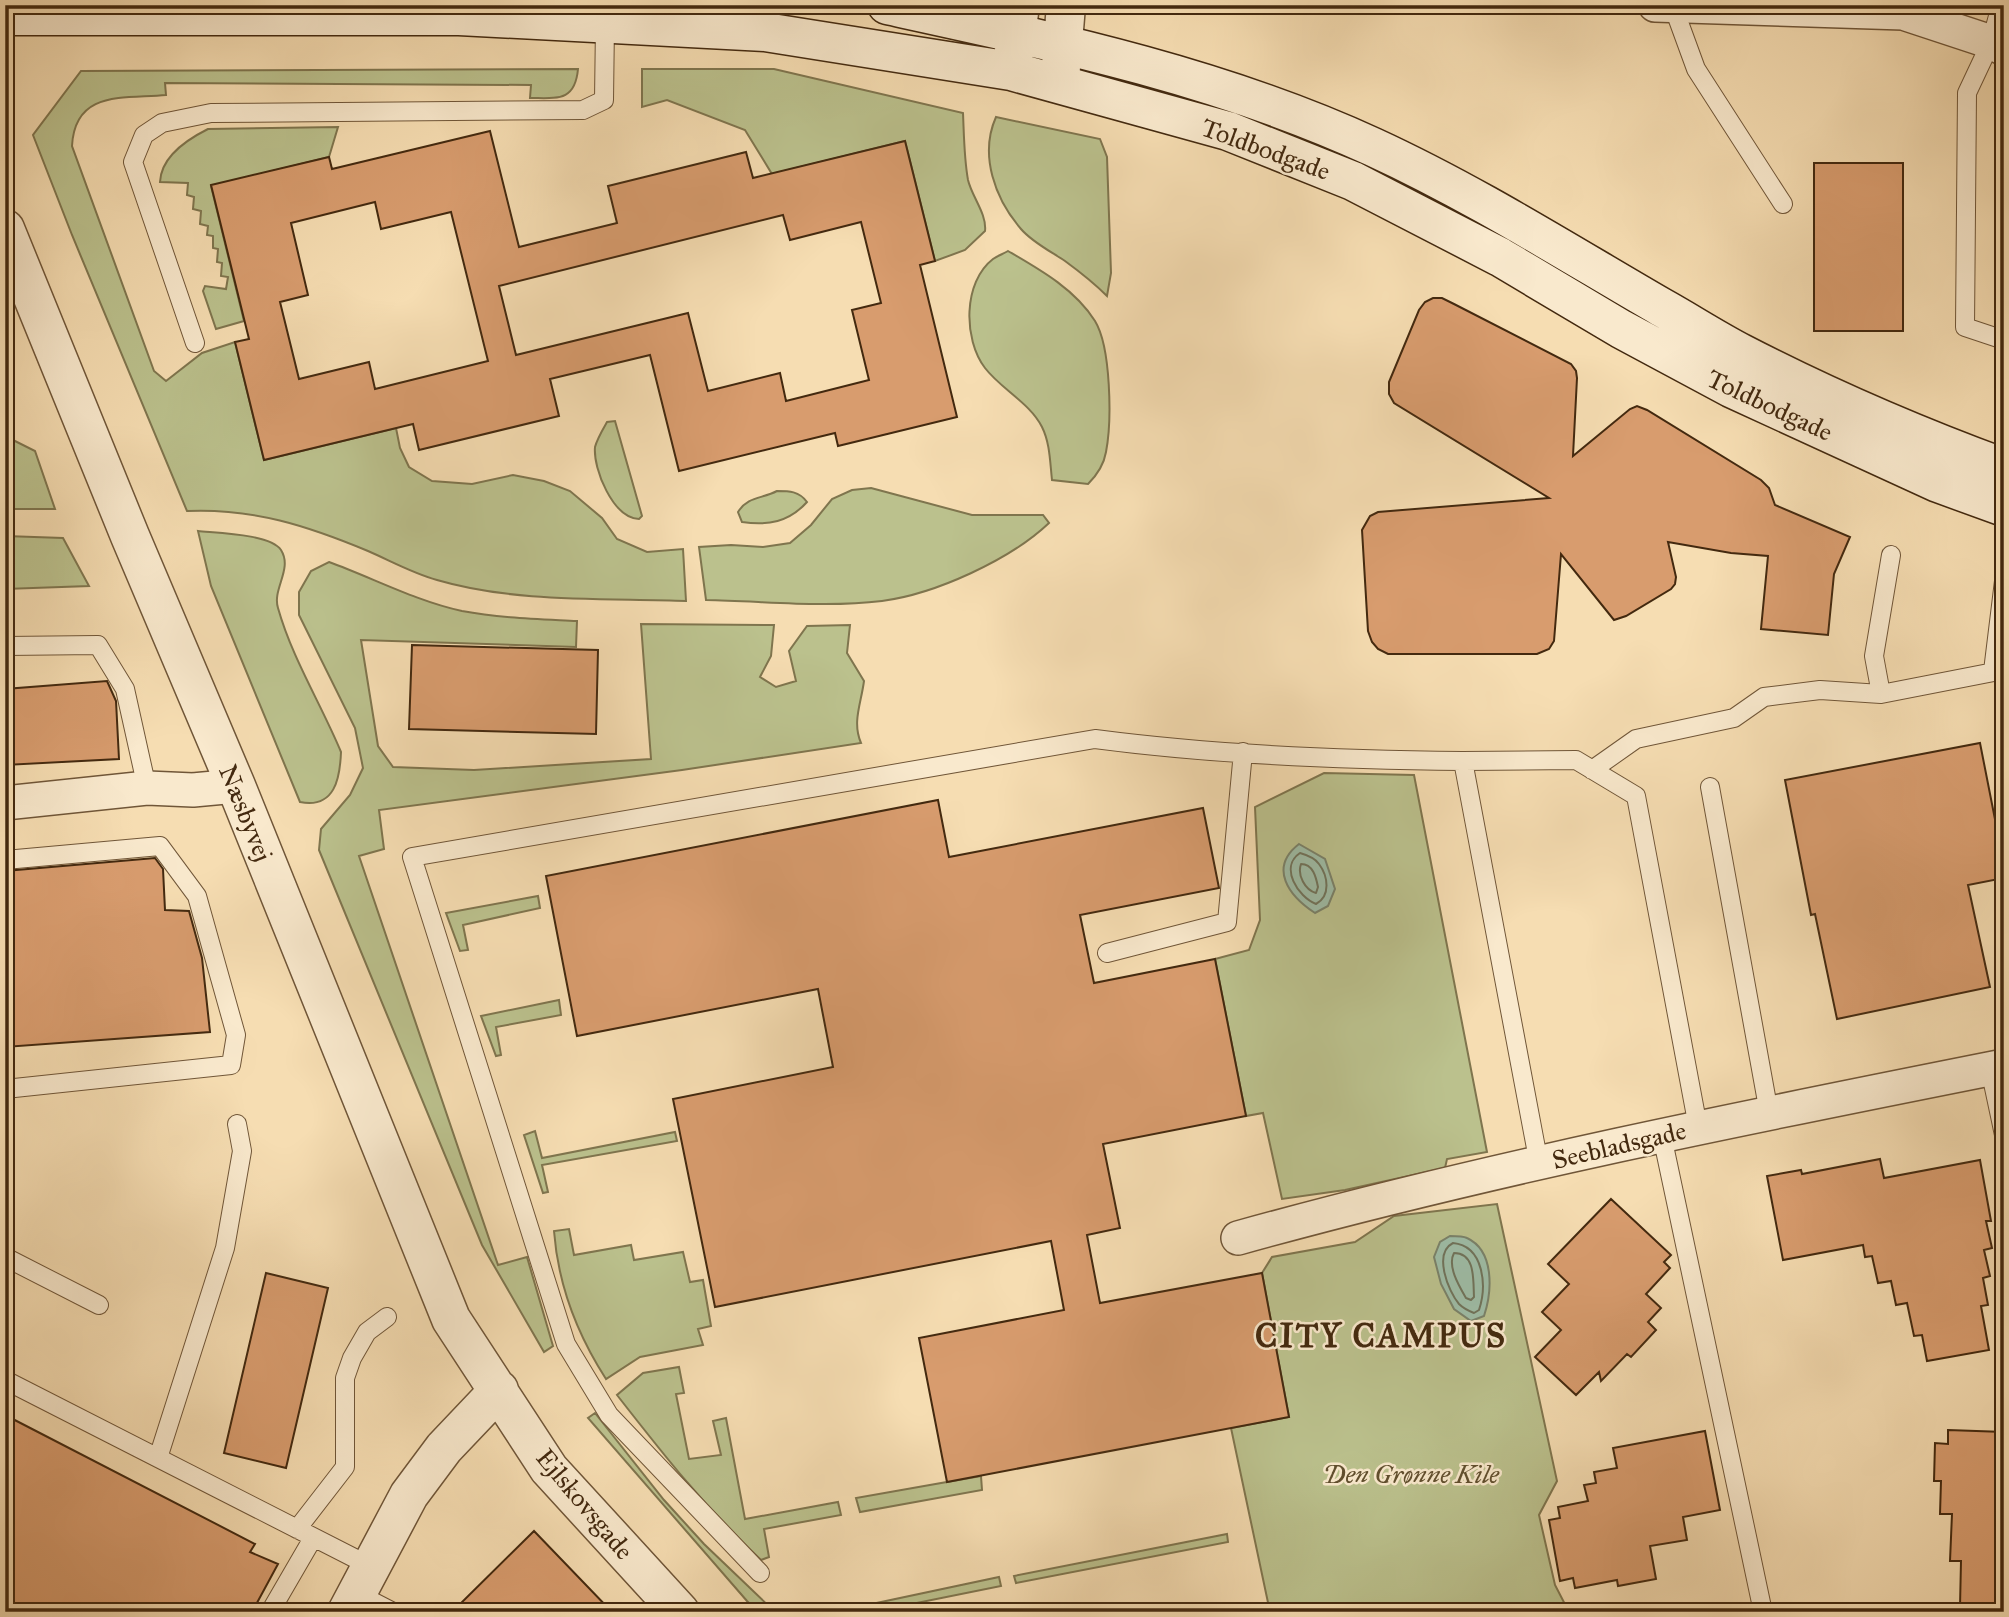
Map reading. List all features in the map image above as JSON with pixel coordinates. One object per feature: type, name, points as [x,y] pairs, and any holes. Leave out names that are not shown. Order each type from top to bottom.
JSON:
[{"type":"main road","name":"Toldbodgade","points":[[459,16],[556,5]]},
{"type":"main road","name":"Toldbodgade","points":[[887,5],[1018,19],[1063,43],[1244,95],[1372,146],[1478,201],[1740,353],[1920,437],[2004,468]]},
{"type":"main road","points":[[1060,85],[1066,5]]},
{"type":"main road","name":"Toldbodgade","points":[[5,16],[459,16],[765,32],[1011,71],[1228,131],[1353,181],[1500,257],[1621,329],[1731,388],[1938,483],[2004,507]]},
{"type":"main road","points":[[1011,71],[1018,19]]},
{"type":"main road","name":"Næsbyvej","points":[[5,229],[130,536],[236,786],[451,1319],[499,1390]]},
{"type":"main road","points":[[358,1590],[416,1486],[444,1448],[499,1390]]},
{"type":"main road","name":"Ejlskovsgade","points":[[499,1390],[549,1469],[680,1612]]},
{"type":"street","points":[[1664,6],[1903,13],[1997,45]]},
{"type":"street","points":[[5,803],[147,788],[192,790],[236,786]]},
{"type":"street","name":"Seebladsgade","points":[[1238,1238],[1362,1204],[1698,1127],[1997,1068]]},
{"type":"lane","points":[[2001,5],[1997,45],[1967,93],[1965,327],[2004,340]]},
{"type":"lane","points":[[1664,6],[1696,69],[1783,204]]},
{"type":"lane","points":[[195,343],[133,162],[144,135],[162,123],[211,113],[583,110],[604,100],[605,24]]},
{"type":"lane","points":[[1881,694],[1874,656],[1891,555]]},
{"type":"lane","points":[[1592,770],[1636,739],[1734,718],[1764,697],[1820,690],[1881,694],[1998,671],[2004,581]]},
{"type":"lane","points":[[5,646],[98,645],[125,689],[147,788]]},
{"type":"lane","points":[[760,1573],[609,1415],[566,1344],[412,856],[1095,739],[1178,750],[1348,760],[1576,760],[1636,796],[1698,1127]]},
{"type":"lane","points":[[1107,953],[1227,922],[1243,752]]},
{"type":"lane","points":[[1463,761],[1539,1164]]},
{"type":"lane","points":[[1710,787],[1769,1113]]},
{"type":"lane","points":[[5,860],[160,846],[197,895],[236,1035],[231,1065],[5,1089]]},
{"type":"lane","points":[[1997,1068],[2004,1135]]},
{"type":"lane","points":[[159,1458],[225,1248],[242,1151],[237,1124]]},
{"type":"lane","points":[[1662,1136],[1763,1612]]},
{"type":"lane","points":[[5,1256],[99,1305]]},
{"type":"lane","points":[[270,1612],[305,1534],[345,1467],[345,1378],[352,1358],[367,1332],[387,1317]]},
{"type":"lane","points":[[5,1380],[305,1534],[358,1590],[393,1612]]},
{"type":"green space","points":[[578,69],[569,93],[556,98],[530,98],[531,85],[165,83],[166,95],[118,98],[92,106],[82,115],[75,128],[72,146],[154,371],[166,381],[202,353],[235,342],[264,460],[396,428],[400,448],[409,467],[432,481],[472,484],[513,475],[544,481],[570,491],[602,518],[617,539],[647,552],[683,549],[686,601],[560,598],[497,593],[428,577],[346,542],[280,520],[235,512],[187,511],[33,135],[81,71]]},
{"type":"green space","points":[[642,69],[774,69],[963,113],[968,180],[984,218],[985,231],[965,250],[935,261],[905,141],[772,174],[745,130],[667,100],[642,107]]},
{"type":"green space","points":[[996,117],[1100,139],[1107,157],[1111,273],[1107,296],[1076,269],[1025,234],[1012,217],[992,176],[989,146]]},
{"type":"green space","points":[[338,127],[329,157],[211,186],[244,321],[216,329],[203,291],[205,286],[226,289],[228,277],[221,276],[222,263],[217,262],[218,249],[213,248],[213,236],[207,235],[208,226],[200,224],[201,211],[193,209],[194,197],[187,195],[188,183],[160,182],[165,165],[184,144],[208,129]]},
{"type":"green space","points":[[1008,251],[1067,290],[1087,310],[1100,333],[1109,385],[1108,439],[1103,461],[1088,484],[1052,480],[1045,433],[1037,418],[985,368],[973,342],[970,311],[976,282],[993,259]]},
{"type":"green space","points":[[615,421],[642,516],[639,519],[630,517],[613,502],[597,467],[596,444],[607,422]]},
{"type":"green space","points":[[5,436],[35,451],[55,509],[5,509]]},
{"type":"green space","points":[[871,488],[972,515],[1043,515],[1049,523],[1033,537],[993,562],[948,583],[903,597],[839,604],[706,600],[699,547],[763,547],[790,543],[811,525],[832,499],[852,490]]},
{"type":"green space","points":[[777,491],[797,494],[807,502],[793,514],[777,521],[742,522],[738,512],[746,503]]},
{"type":"green space","points":[[198,531],[255,537],[281,550],[285,564],[278,594],[278,608],[299,663],[341,752],[337,781],[328,796],[321,801],[300,802],[211,586]]},
{"type":"green space","points":[[5,536],[63,538],[89,586],[5,589]]},
{"type":"green space","points":[[329,562],[445,607],[505,617],[577,621],[576,647],[361,640],[378,746],[393,767],[474,770],[651,759],[641,624],[774,625],[771,656],[760,677],[776,687],[796,681],[789,651],[807,626],[850,625],[847,653],[864,681],[857,720],[861,743],[379,810],[384,849],[359,856],[498,1265],[527,1257],[553,1346],[544,1352],[482,1245],[319,850],[321,829],[350,795],[363,768],[355,728],[299,615],[299,592],[311,571]]},
{"type":"green space","points":[[1324,773],[1414,775],[1487,1152],[1447,1159],[1445,1168],[1345,1190],[1282,1199],[1263,1113],[1246,1116],[1215,959],[1249,950],[1260,920],[1255,807]]},
{"type":"green space","points":[[538,896],[540,908],[463,925],[468,950],[460,951],[446,913]]},
{"type":"green space","points":[[559,1000],[561,1015],[496,1027],[501,1055],[496,1056],[481,1016]]},
{"type":"green space","points":[[535,1131],[542,1158],[675,1132],[677,1141],[542,1165],[548,1192],[543,1193],[524,1135]]},
{"type":"green space","name":"Den Grønne Kile","points":[[1497,1204],[1557,1481],[1539,1515],[1555,1585],[1569,1612],[1270,1612],[1231,1428],[1289,1417],[1262,1273],[1272,1257],[1355,1242],[1394,1216]]},
{"type":"green space","points":[[569,1229],[574,1255],[631,1245],[634,1260],[683,1252],[690,1282],[703,1280],[711,1326],[698,1329],[703,1345],[640,1357],[606,1379],[578,1326],[560,1270],[554,1231]]},
{"type":"green space","points":[[679,1367],[684,1393],[676,1394],[689,1459],[721,1455],[713,1421],[726,1418],[745,1519],[838,1502],[841,1515],[764,1529],[769,1557],[761,1560],[703,1501],[617,1395],[643,1373]]},
{"type":"green space","points":[[595,1413],[664,1500],[704,1544],[775,1612],[757,1612],[747,1601],[588,1418]]},
{"type":"green space","points":[[981,1476],[982,1490],[860,1512],[856,1498]]},
{"type":"green space","points":[[1227,1534],[1228,1542],[1016,1583],[1014,1576]]},
{"type":"green space","points":[[999,1577],[1001,1586],[872,1612],[834,1612]]},
{"type":"water","points":[[1299,844],[1325,859],[1335,889],[1328,906],[1315,913],[1297,898],[1286,881],[1285,863]]},
{"type":"water","points":[[1450,1236],[1465,1237],[1476,1244],[1487,1262],[1490,1284],[1487,1306],[1484,1316],[1471,1321],[1454,1309],[1441,1284],[1434,1257],[1440,1242]]},
{"type":"building","points":[[490,131],[519,247],[617,223],[608,186],[746,152],[753,178],[905,141],[935,261],[920,265],[957,417],[838,446],[835,433],[679,471],[650,355],[550,379],[559,416],[419,450],[413,424],[264,460],[235,342],[249,339],[211,185],[329,157],[332,169]],"holes":[[[375,202],[381,229],[451,212],[488,361],[375,389],[369,362],[299,379],[280,302],[308,295],[291,223]],[[783,215],[790,240],[861,222],[881,303],[852,310],[869,380],[786,401],[780,373],[708,391],[688,313],[516,355],[499,286]]]},
{"type":"building","points":[[1814,163],[1903,163],[1903,331],[1814,331]]},
{"type":"building","points":[[1442,298],[1571,364],[1577,378],[1573,456],[1637,406],[1761,480],[1769,488],[1775,505],[1850,537],[1834,574],[1828,635],[1761,629],[1768,556],[1731,553],[1668,542],[1676,577],[1675,584],[1626,616],[1614,620],[1561,554],[1554,641],[1549,649],[1537,654],[1388,654],[1378,649],[1368,631],[1362,530],[1370,516],[1378,512],[1549,498],[1394,403],[1389,394],[1389,382],[1419,310],[1425,302]]},
{"type":"building","points":[[412,645],[598,650],[596,734],[409,729]]},
{"type":"building","points":[[107,681],[116,701],[119,759],[5,765],[5,689]]},
{"type":"building","points":[[1980,743],[2004,865],[2004,878],[1968,885],[1990,987],[1837,1019],[1815,914],[1811,915],[1785,780]]},
{"type":"building","points":[[938,800],[949,857],[1203,808],[1219,888],[1080,915],[1094,983],[1215,959],[1246,1116],[1103,1144],[1120,1228],[1087,1235],[1100,1303],[1262,1273],[1289,1417],[947,1482],[919,1338],[1064,1310],[1051,1241],[715,1307],[673,1099],[833,1067],[818,989],[577,1036],[546,876]]},
{"type":"building","points":[[155,858],[163,869],[165,910],[189,911],[202,958],[210,1032],[5,1047],[5,871]]},
{"type":"building","points":[[1880,1159],[1884,1178],[1980,1160],[1991,1221],[1986,1221],[1992,1248],[1984,1250],[1990,1276],[1983,1278],[1988,1305],[1981,1306],[1989,1350],[1927,1361],[1922,1335],[1914,1336],[1907,1303],[1896,1305],[1891,1281],[1878,1283],[1872,1256],[1865,1257],[1863,1245],[1783,1260],[1767,1176],[1801,1170],[1802,1174]]},
{"type":"building","points":[[1611,1199],[1671,1255],[1664,1262],[1670,1268],[1646,1294],[1661,1308],[1648,1322],[1656,1330],[1631,1357],[1627,1354],[1601,1381],[1599,1372],[1576,1395],[1535,1357],[1561,1330],[1542,1312],[1569,1284],[1548,1264]]},
{"type":"building","points":[[266,1273],[328,1288],[286,1468],[224,1453]]},
{"type":"building","points":[[5,1415],[255,1544],[250,1552],[278,1564],[252,1612],[5,1612]]},
{"type":"building","points":[[1948,1430],[2004,1432],[2004,1612],[1976,1612],[1976,1608],[1960,1607],[1961,1561],[1950,1561],[1952,1514],[1940,1514],[1941,1481],[1934,1481],[1935,1443],[1948,1444]]},
{"type":"building","points":[[1705,1431],[1720,1510],[1683,1517],[1687,1540],[1650,1546],[1656,1579],[1618,1586],[1617,1580],[1575,1588],[1573,1578],[1560,1581],[1549,1520],[1560,1518],[1558,1507],[1588,1501],[1584,1485],[1596,1483],[1594,1472],[1617,1468],[1613,1448]]},
{"type":"building","points":[[534,1531],[612,1612],[452,1612]]},
{"type":"district","name":"CITY CAMPUS","points":[[1381,1336]]}]
